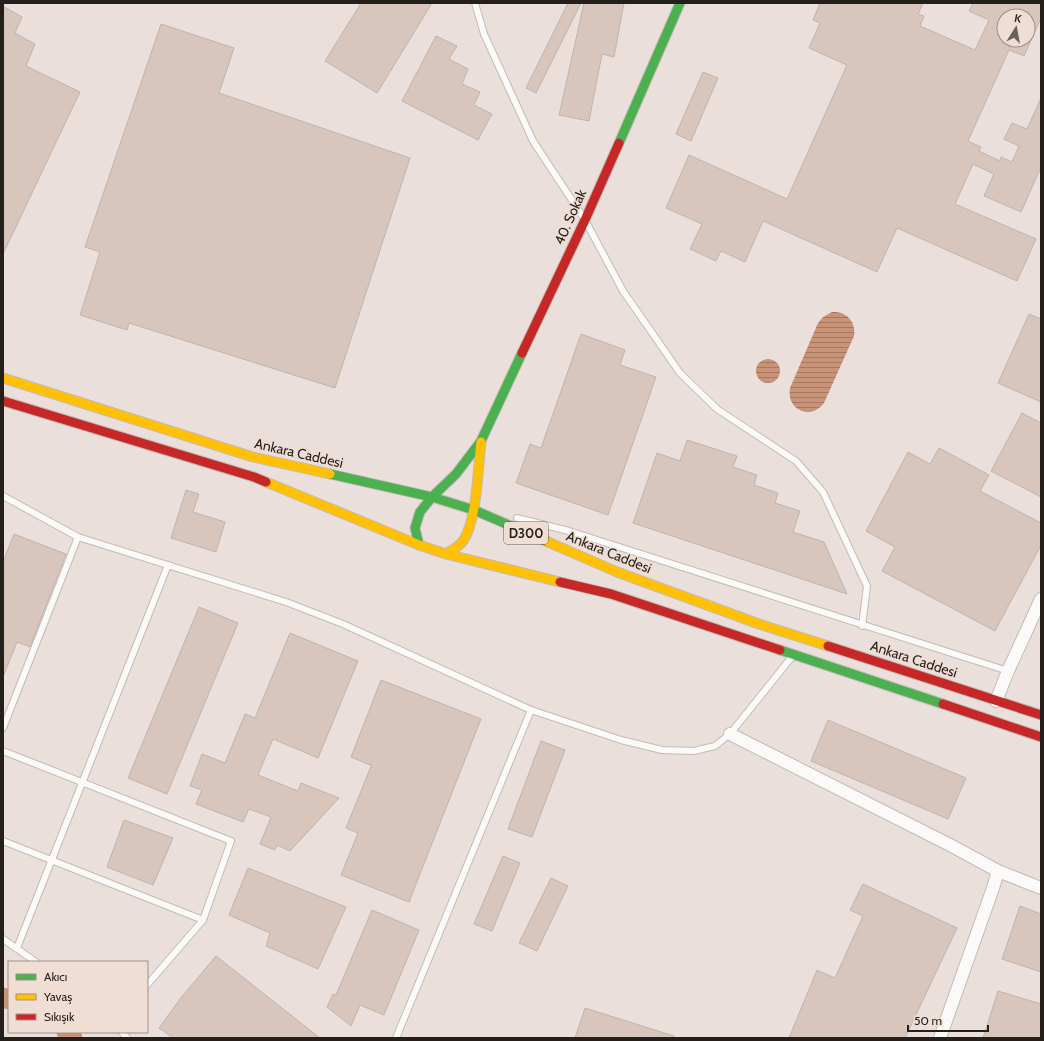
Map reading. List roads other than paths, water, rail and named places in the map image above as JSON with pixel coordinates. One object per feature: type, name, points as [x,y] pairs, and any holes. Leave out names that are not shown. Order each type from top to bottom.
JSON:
[{"type":"main road","name":"40. Sokak","points":[[481,441],[585,220],[680,3]]},
{"type":"main road","name":"Ankara Caddesi","points":[[3,378],[253,457],[432,497],[474,510],[617,572],[759,624],[1041,715]]},
{"type":"main road","points":[[3,401],[254,477],[419,545],[446,554],[611,594],[1041,737]]},
{"type":"main road","points":[[419,545],[415,528],[420,512],[432,497],[456,474],[481,441]]},
{"type":"main road","points":[[446,554],[462,543],[469,532],[474,510],[481,441]]},
{"type":"street","points":[[996,701],[1041,599]]},
{"type":"street","points":[[730,734],[950,844],[998,871],[1041,888]]},
{"type":"street","points":[[940,1038],[998,871]]},
{"type":"lane","points":[[475,3],[484,34],[533,141],[585,220],[623,292],[680,373],[717,409],[796,461],[824,492],[867,586],[862,626]]},
{"type":"lane","points":[[3,496],[78,537],[286,602],[343,624],[531,710],[621,740],[662,750],[694,751],[714,746],[730,734],[792,655]]},
{"type":"lane","points":[[474,510],[503,515]]},
{"type":"lane","points":[[510,516],[569,532],[1008,671]]},
{"type":"lane","points":[[3,728],[78,537]]},
{"type":"lane","points":[[17,948],[168,565]]},
{"type":"lane","points":[[396,1038],[531,710]]},
{"type":"lane","points":[[3,751],[231,841],[203,920],[148,984]]},
{"type":"lane","points":[[3,841],[203,920]]},
{"type":"lane","points":[[3,939],[35,961]]},
{"type":"waterway","points":[[3,997],[8,1000]]},
{"type":"waterway","points":[[67,1033],[73,1038]]}]
